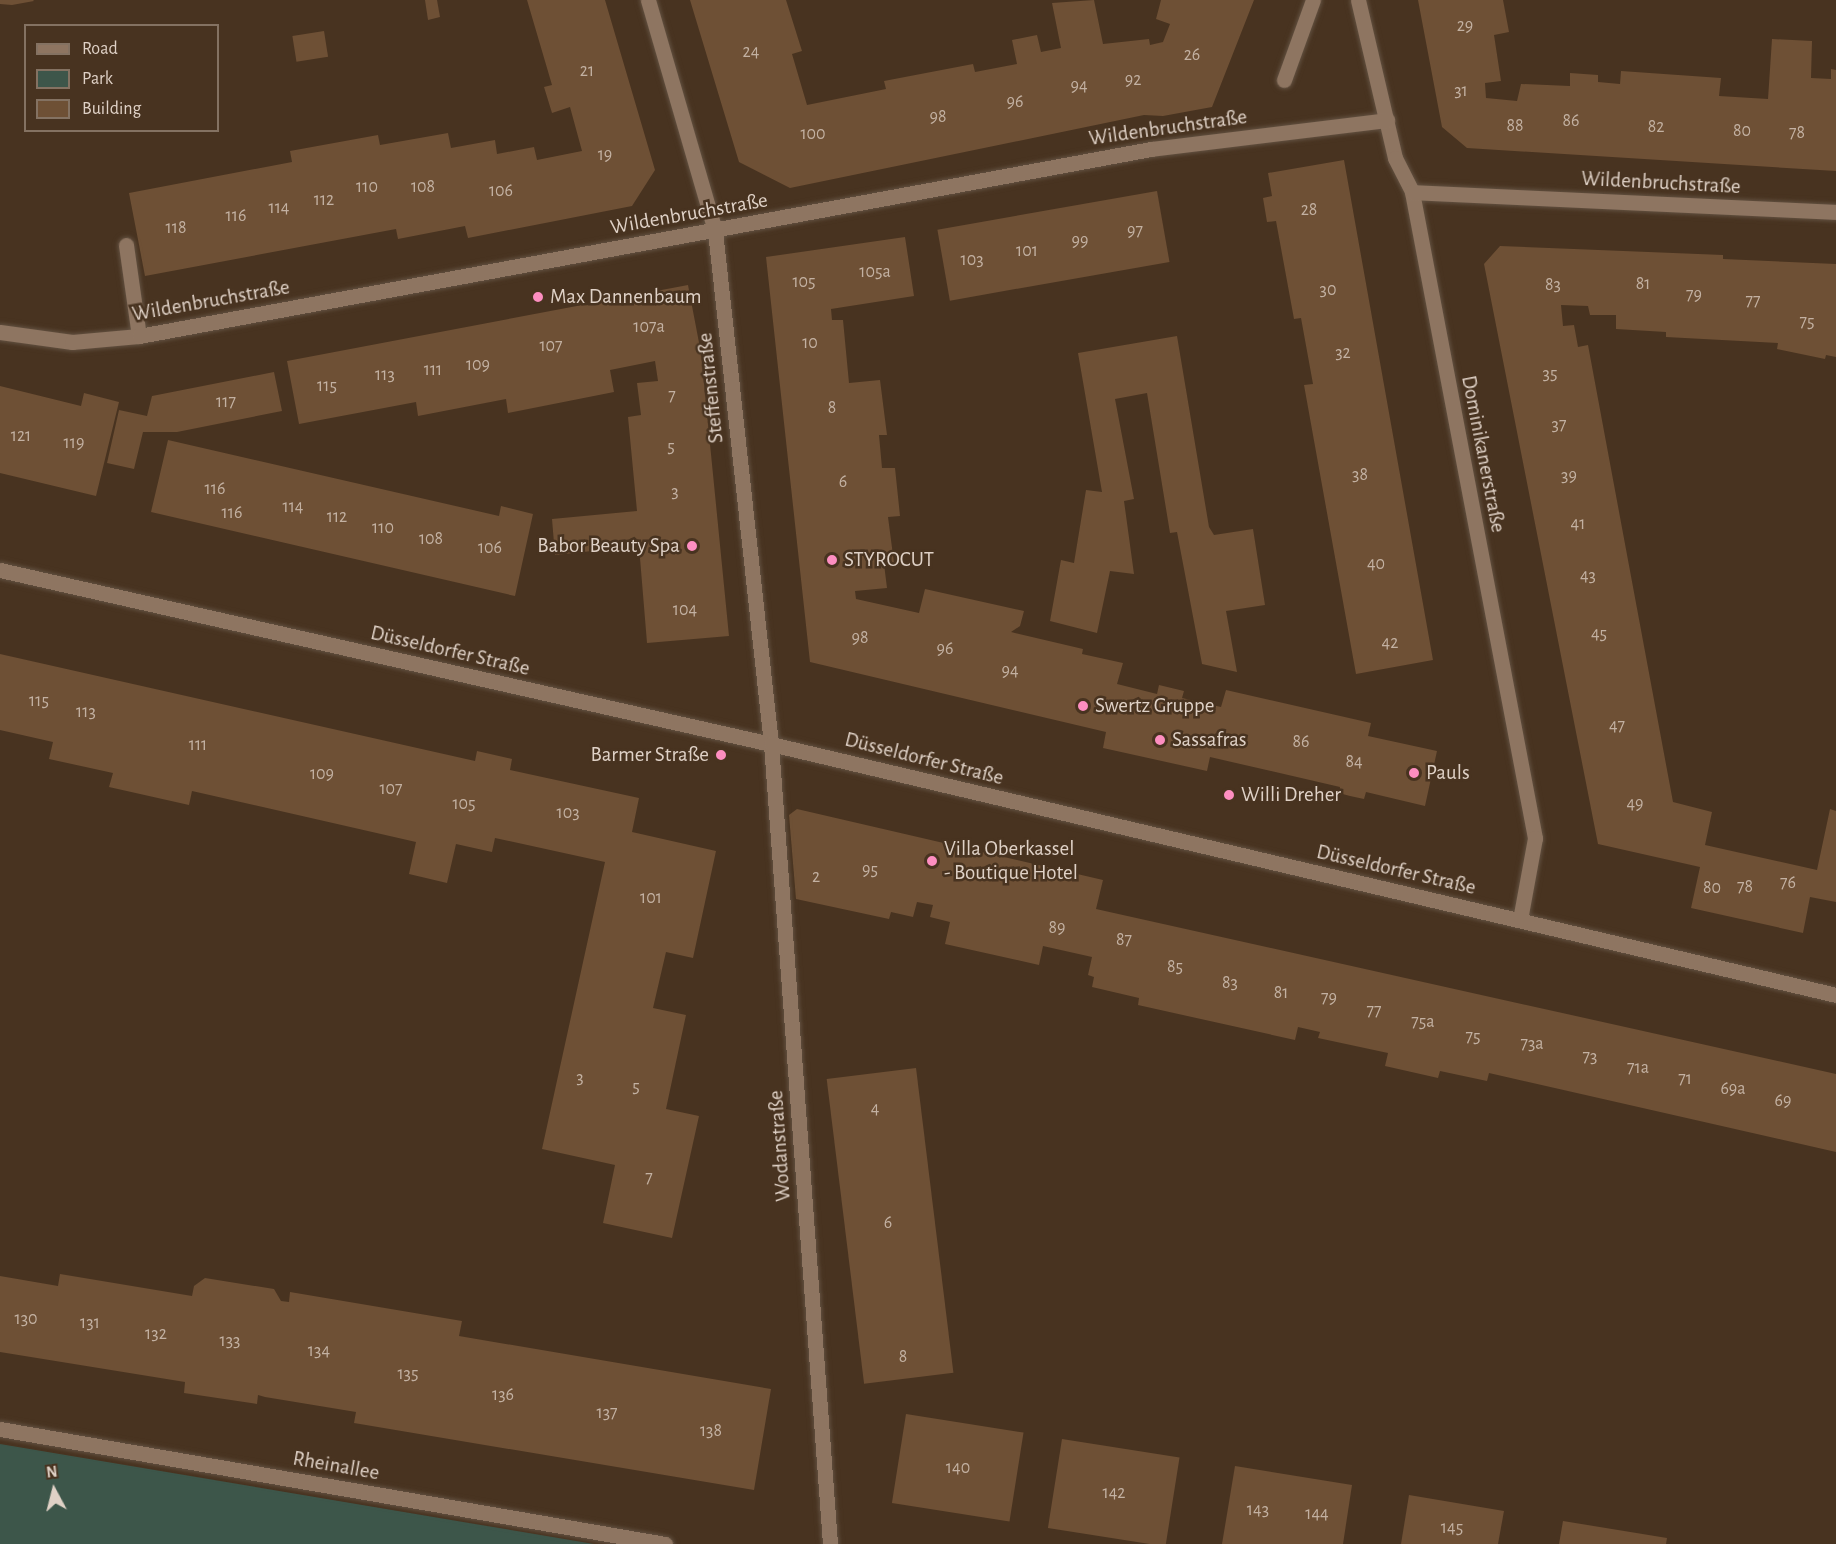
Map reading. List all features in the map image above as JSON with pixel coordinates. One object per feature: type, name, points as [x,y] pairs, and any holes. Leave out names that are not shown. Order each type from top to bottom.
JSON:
[{"type":"street","name":"Steffenstraße","points":[[648,0],[715,231],[771,744]]},
{"type":"street","points":[[1284,80],[1313,0]]},
{"type":"street","name":"Dominikanerstraße","points":[[1358,0],[1395,158],[1412,192],[1534,838],[1520,920]]},
{"type":"street","name":"Wildenbruchstraße","points":[[0,332],[72,342],[139,336],[1151,149],[1386,120]]},
{"type":"street","name":"Wildenbruchstraße","points":[[1412,192],[1836,212]]},
{"type":"street","points":[[126,245],[139,336]]},
{"type":"street","name":"Düsseldorfer Straße","points":[[0,570],[771,744],[1836,995]]},
{"type":"street","name":"Wodanstraße","points":[[771,744],[830,1544]]},
{"type":"street","name":"Rheinallee","points":[[0,1429],[665,1544]]},
{"type":"green space","points":[[0,1444],[594,1544],[0,1544]]},
{"type":"building","points":[[0,0],[34,1],[12,5],[0,4]]},
{"type":"building","points":[[425,0],[437,0],[440,17],[428,20]]},
{"type":"building","points":[[527,0],[605,0],[655,170],[632,206],[468,238],[465,226],[398,239],[396,229],[145,276],[129,193],[292,162],[290,151],[378,135],[380,145],[448,133],[451,148],[495,140],[497,154],[534,147],[537,160],[582,151],[570,107],[552,113],[544,87],[552,85]]},
{"type":"building","points":[[690,0],[786,0],[802,51],[792,54],[807,105],[886,89],[884,81],[973,64],[975,72],[1017,64],[1012,40],[1037,35],[1041,52],[1061,48],[1052,3],[1094,0],[1103,44],[1149,39],[1150,45],[1163,42],[1170,24],[1156,19],[1161,0],[1254,0],[1212,107],[1163,116],[1144,115],[790,188],[739,162]]},
{"type":"building","points":[[1418,0],[1503,0],[1509,32],[1494,35],[1501,81],[1485,83],[1486,98],[1517,101],[1521,84],[1570,86],[1570,73],[1598,75],[1598,82],[1620,84],[1621,71],[1721,78],[1719,96],[1768,99],[1772,39],[1812,41],[1811,78],[1831,79],[1831,69],[1836,70],[1836,171],[1467,148],[1442,127]]},
{"type":"building","points":[[324,31],[328,57],[296,62],[292,36]]},
{"type":"building","points":[[1344,160],[1433,660],[1356,674],[1304,385],[1313,384],[1301,318],[1294,319],[1276,221],[1267,222],[1263,198],[1272,196],[1268,173]]},
{"type":"building","points":[[1157,191],[1170,262],[950,301],[937,230]]},
{"type":"building","points":[[905,237],[914,296],[831,309],[832,320],[843,320],[849,383],[880,380],[887,435],[879,435],[882,468],[895,468],[900,516],[888,517],[894,563],[884,564],[887,588],[855,591],[856,599],[919,613],[925,589],[1024,611],[1020,626],[1011,632],[1083,649],[1082,654],[1123,663],[1117,684],[1157,694],[1159,685],[1184,691],[1182,698],[1221,707],[1226,690],[1371,723],[1368,736],[1437,751],[1425,806],[1366,792],[1364,799],[1350,796],[1339,793],[1340,787],[1210,757],[1207,771],[1103,748],[1106,732],[810,662],[766,257]]},
{"type":"building","points":[[1500,246],[1723,255],[1723,259],[1836,264],[1836,357],[1826,355],[1825,359],[1777,349],[1778,343],[1666,337],[1666,332],[1616,329],[1616,315],[1590,315],[1588,306],[1561,305],[1563,326],[1574,325],[1578,347],[1588,345],[1673,802],[1712,812],[1705,845],[1817,870],[1830,809],[1836,811],[1836,902],[1810,897],[1803,933],[1691,908],[1700,867],[1598,844],[1484,264]]},
{"type":"building","points":[[688,285],[701,353],[729,636],[647,643],[639,546],[555,555],[552,519],[637,511],[628,417],[641,415],[637,383],[658,381],[655,361],[610,370],[614,392],[508,413],[506,399],[418,416],[416,402],[299,424],[287,361]]},
{"type":"building","points":[[1177,336],[1209,527],[1214,535],[1253,529],[1265,605],[1226,611],[1237,672],[1202,664],[1177,532],[1170,533],[1147,393],[1115,399],[1134,499],[1124,501],[1134,574],[1110,571],[1097,633],[1050,621],[1061,560],[1074,563],[1086,490],[1102,492],[1078,353]]},
{"type":"building","points":[[274,372],[282,411],[177,432],[143,432],[134,469],[107,463],[119,410],[147,416],[152,396]]},
{"type":"building","points":[[0,386],[81,406],[84,393],[119,402],[96,496],[0,473]]},
{"type":"building","points":[[168,440],[499,516],[501,506],[533,514],[515,596],[151,512]]},
{"type":"building","points":[[0,654],[475,761],[477,751],[512,759],[510,770],[639,798],[632,832],[716,851],[693,958],[666,952],[653,1008],[686,1015],[666,1109],[699,1116],[672,1238],[603,1223],[615,1165],[542,1149],[605,862],[495,838],[492,852],[456,844],[447,883],[409,874],[416,842],[192,791],[189,805],[109,787],[113,773],[49,759],[53,742],[0,730]]},
{"type":"building","points":[[797,809],[1103,880],[1096,909],[1836,1074],[1836,1152],[1489,1073],[1487,1081],[1440,1071],[1438,1078],[1385,1066],[1388,1053],[1318,1038],[1320,1032],[1298,1027],[1295,1040],[1138,1005],[1139,998],[1092,987],[1094,977],[1088,975],[1092,957],[1043,946],[1039,965],[945,944],[950,922],[930,917],[933,905],[917,902],[913,917],[891,912],[889,919],[796,899],[789,815]]},
{"type":"building","points":[[916,1068],[953,1373],[864,1384],[827,1079]]},
{"type":"building","points":[[60,1274],[192,1296],[194,1286],[205,1278],[274,1289],[281,1301],[289,1302],[290,1292],[462,1321],[459,1336],[771,1389],[754,1490],[354,1423],[356,1412],[258,1395],[257,1404],[184,1393],[185,1382],[0,1352],[0,1276],[58,1286]]},
{"type":"building","points":[[906,1414],[1024,1433],[1009,1522],[892,1503]]},
{"type":"building","points":[[1062,1439],[1180,1458],[1166,1544],[1150,1544],[1048,1528]]},
{"type":"building","points":[[1235,1466],[1352,1485],[1343,1544],[1222,1544]]},
{"type":"building","points":[[1409,1495],[1504,1511],[1498,1544],[1401,1544]]},
{"type":"building","points":[[1563,1521],[1667,1538],[1666,1544],[1559,1544]]},
{"type":"place","name":"Max Dannenbaum","points":[[538,297]]},
{"type":"place","name":"Babor Beauty Spa","points":[[692,546]]},
{"type":"place","name":"STYROCUT","points":[[832,560]]},
{"type":"place","name":"Swertz Gruppe","points":[[1083,706]]},
{"type":"place","name":"Sassafras","points":[[1160,740]]},
{"type":"place","name":"Barmer Straße","points":[[721,755]]},
{"type":"place","name":"Pauls","points":[[1414,773]]},
{"type":"place","name":"Willi Dreher","points":[[1229,795]]},
{"type":"place","name":"Villa Oberkassel - Boutique Hotel","points":[[932,861]]}]
